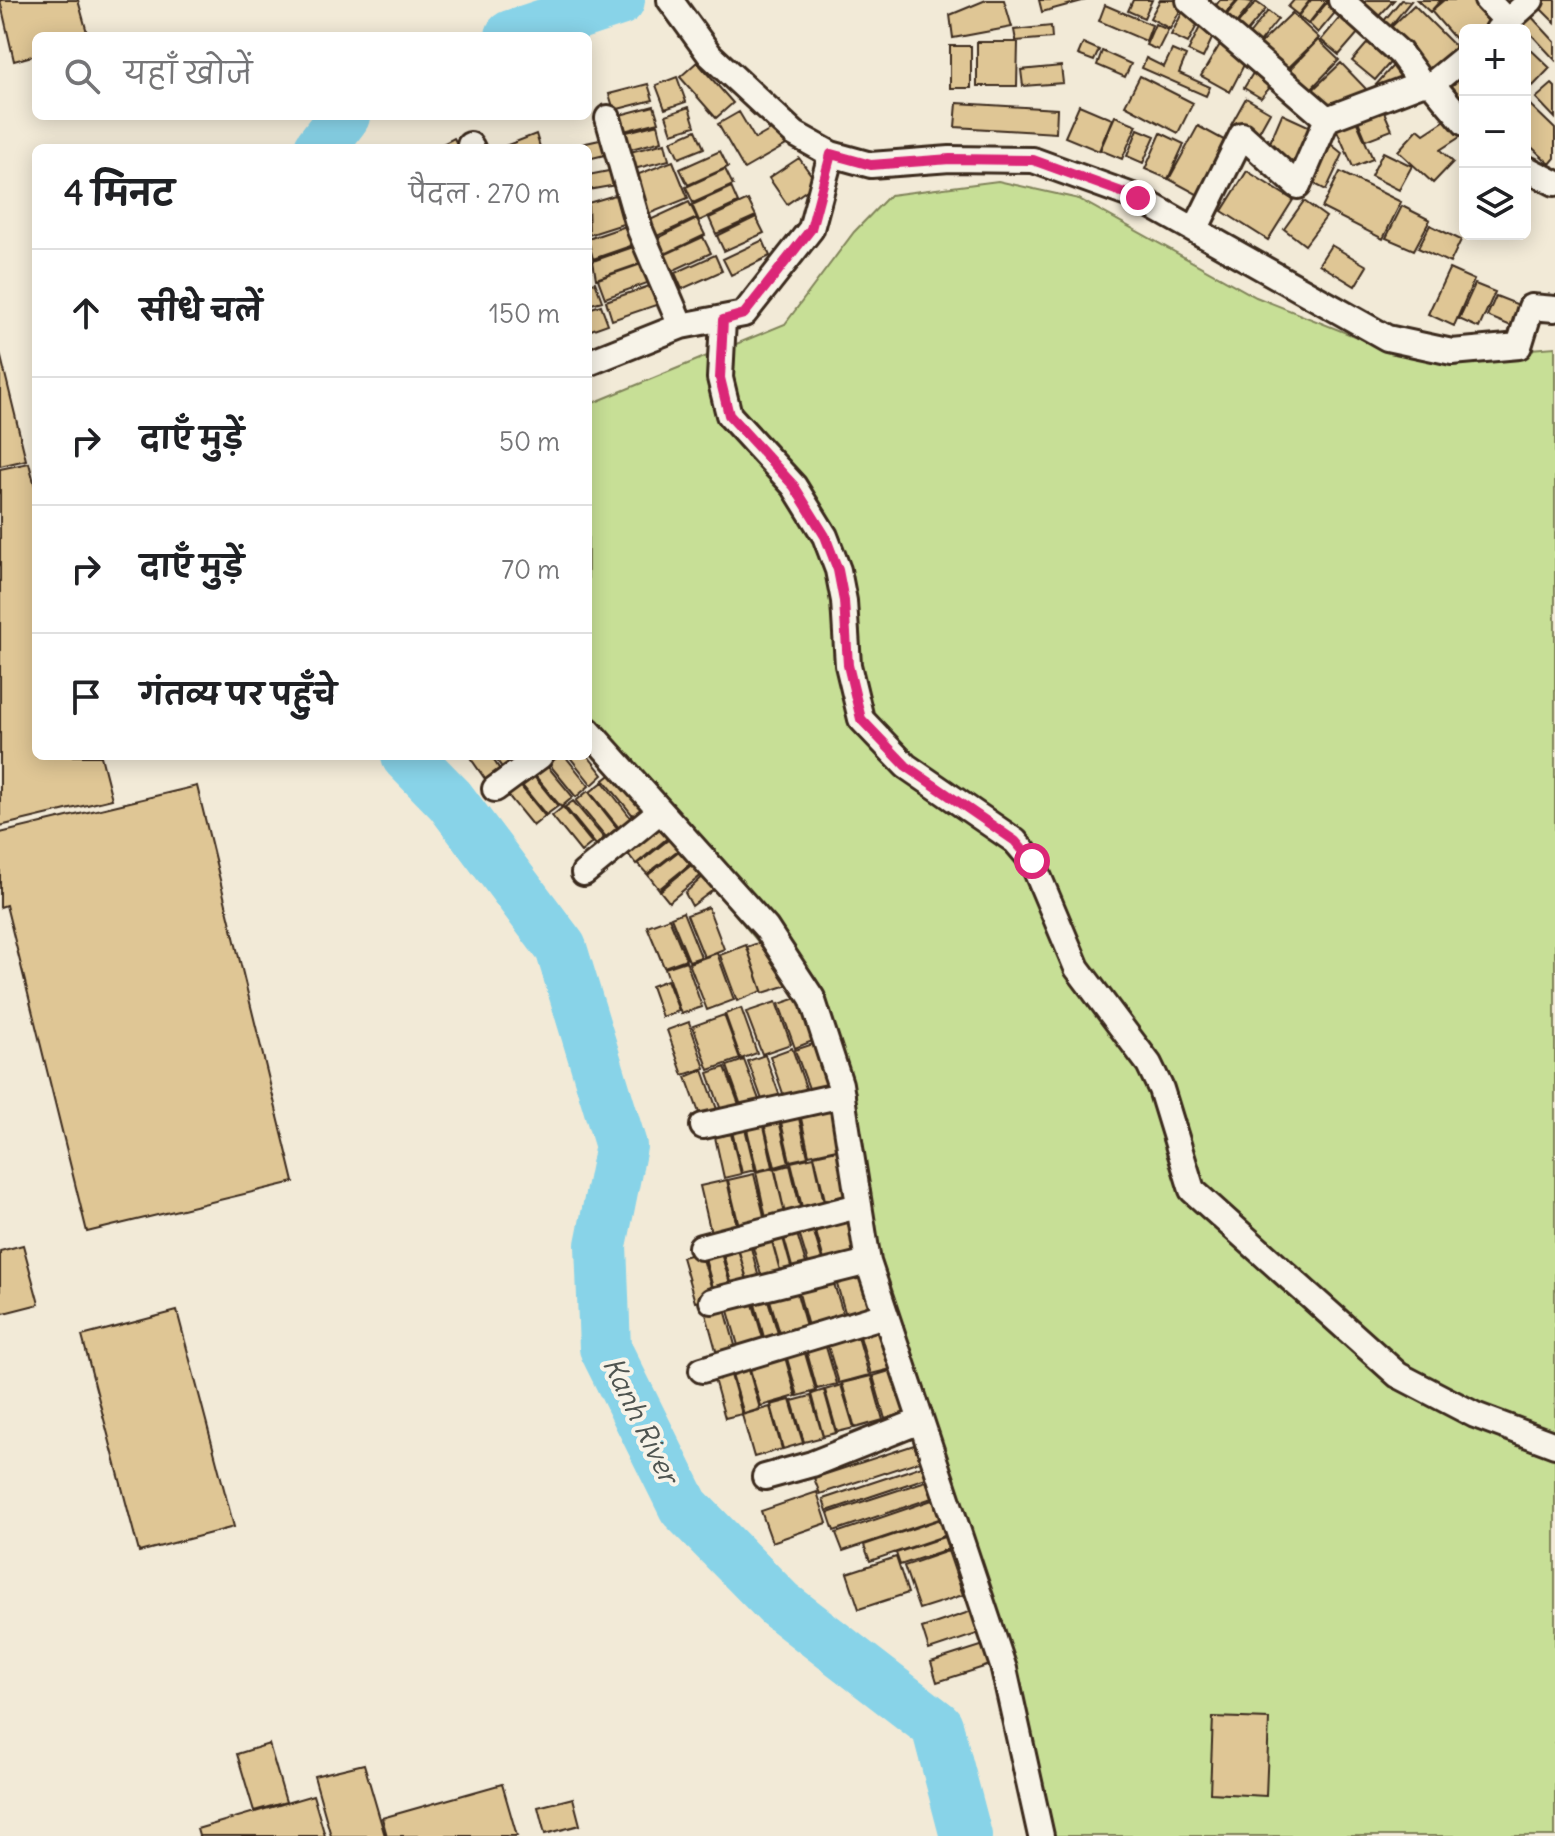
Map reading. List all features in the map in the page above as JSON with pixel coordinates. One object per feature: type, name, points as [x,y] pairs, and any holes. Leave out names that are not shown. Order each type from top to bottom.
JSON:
[{"type":"street","points":[[670,0],[710,55],[795,134],[831,154],[871,165],[950,159],[1033,160],[1138,198],[1387,338],[1452,352],[1519,346],[1531,307],[1555,309]]},
{"type":"street","points":[[1189,0],[1327,119]]},
{"type":"street","points":[[1341,0],[1400,53],[1459,117]]},
{"type":"street","points":[[1487,0],[1502,24]]},
{"type":"street","points":[[1505,24],[1531,0]]},
{"type":"street","points":[[1195,230],[1242,135],[1298,186],[1327,119],[1427,83],[1459,61]]},
{"type":"street","points":[[608,118],[640,230],[681,326]]},
{"type":"street","points":[[592,361],[681,326],[744,314],[811,229],[831,154]]},
{"type":"street","points":[[1531,171],[1555,183]]},
{"type":"street","points":[[723,320],[720,378],[729,415],[794,486],[825,536],[838,570],[850,680],[861,719],[906,766],[1015,841],[1032,861],[1077,968],[1149,1064],[1161,1089],[1192,1190],[1398,1375],[1475,1415],[1555,1445]]},
{"type":"street","points":[[592,734],[782,949],[812,998],[842,1095],[868,1262],[1004,1669],[1041,1836]]},
{"type":"street","points":[[495,789],[535,760]]},
{"type":"street","points":[[584,873],[660,811]]},
{"type":"street","points":[[703,1126],[842,1095]]},
{"type":"street","points":[[701,1247],[858,1206]]},
{"type":"street","points":[[712,1301],[868,1262]]},
{"type":"street","points":[[702,1370],[885,1315]]},
{"type":"street","points":[[765,1477],[812,1464],[920,1421]]},
{"type":"green space","points":[[998,181],[1079,199],[1256,297],[1364,340],[1459,355],[1555,347],[1555,1836],[1039,1836],[1023,1759],[930,1467],[826,1041],[765,950],[592,743],[592,403],[785,324],[854,232],[890,195]]},
{"type":"building","points":[[0,0],[78,0],[87,32],[32,32],[32,56],[14,61]]},
{"type":"building","points":[[986,0],[1004,0],[1012,27],[953,38],[950,15]]},
{"type":"building","points":[[1039,0],[1086,0],[1042,12]]},
{"type":"building","points":[[1133,0],[1152,0],[1144,18],[1128,11]]},
{"type":"building","points":[[1160,0],[1186,0],[1170,29],[1150,18]]},
{"type":"building","points":[[1220,0],[1237,0],[1223,16],[1214,8]]},
{"type":"building","points":[[1239,0],[1253,2],[1233,27],[1223,19]]},
{"type":"building","points":[[1294,0],[1310,0],[1298,15],[1288,7]]},
{"type":"building","points":[[1311,0],[1327,0],[1308,24],[1298,16]]},
{"type":"building","points":[[1329,0],[1339,8],[1318,33],[1309,24]]},
{"type":"building","points":[[1367,0],[1394,0],[1379,16],[1364,3]]},
{"type":"building","points":[[1401,0],[1411,1],[1385,33],[1378,28]]},
{"type":"building","points":[[1417,0],[1441,0],[1430,12]]},
{"type":"building","points":[[1444,0],[1478,0],[1494,19],[1489,24],[1459,24],[1459,44],[1431,11]]},
{"type":"building","points":[[1541,0],[1555,0],[1555,23],[1536,4]]},
{"type":"building","points":[[1256,2],[1266,9],[1245,34],[1236,26]]},
{"type":"building","points":[[1105,5],[1152,25],[1146,41],[1099,21]]},
{"type":"building","points":[[1414,5],[1456,47],[1427,76],[1385,33]]},
{"type":"building","points":[[1185,7],[1202,15],[1188,43],[1171,35]]},
{"type":"building","points":[[1347,9],[1365,25],[1339,55],[1321,40]]},
{"type":"building","points":[[1268,11],[1278,19],[1258,44],[1248,36]]},
{"type":"building","points":[[1292,13],[1319,38],[1283,73],[1257,47]]},
{"type":"building","points":[[1529,14],[1555,42],[1555,60],[1531,34],[1531,24],[1520,22]]},
{"type":"building","points":[[1204,19],[1217,28],[1203,58],[1188,51]]},
{"type":"building","points":[[1155,24],[1168,30],[1158,50],[1146,45]]},
{"type":"building","points":[[1051,26],[1052,38],[1016,41],[1014,30]]},
{"type":"building","points":[[1225,36],[1249,55],[1230,92],[1201,76]]},
{"type":"building","points":[[1371,39],[1394,58],[1375,80],[1352,61]]},
{"type":"building","points":[[1318,40],[1339,60],[1306,94],[1285,74]]},
{"type":"building","points":[[977,42],[1018,42],[1017,86],[977,86]]},
{"type":"building","points":[[1083,43],[1099,50],[1094,61],[1078,55]]},
{"type":"building","points":[[950,46],[971,46],[971,88],[950,88]]},
{"type":"building","points":[[1172,50],[1186,56],[1179,73],[1210,87],[1206,96],[1142,68],[1146,58],[1164,67]]},
{"type":"building","points":[[1531,50],[1550,68],[1533,86],[1531,84]]},
{"type":"building","points":[[1102,51],[1131,64],[1125,77],[1097,65]]},
{"type":"building","points":[[1398,60],[1415,78],[1380,91],[1374,87]]},
{"type":"building","points":[[697,62],[733,103],[716,118],[680,77]]},
{"type":"building","points":[[1259,63],[1277,79],[1261,98],[1244,88]]},
{"type":"building","points":[[1341,63],[1369,92],[1326,115],[1303,99]]},
{"type":"building","points":[[1061,66],[1063,83],[1023,86],[1021,70]]},
{"type":"building","points":[[1459,72],[1459,105],[1443,85]]},
{"type":"building","points":[[1140,76],[1193,103],[1178,133],[1125,105]]},
{"type":"building","points":[[677,77],[686,102],[665,109],[656,85]]},
{"type":"building","points":[[648,84],[653,100],[614,110],[609,94]]},
{"type":"building","points":[[1552,84],[1555,87],[1555,118],[1536,98]]},
{"type":"building","points":[[1246,98],[1270,112],[1255,139],[1231,125]]},
{"type":"building","points":[[957,103],[1057,109],[1056,133],[955,127]]},
{"type":"building","points":[[1079,105],[1112,119],[1099,151],[1065,137]]},
{"type":"building","points":[[1381,105],[1392,130],[1366,140],[1356,116]]},
{"type":"building","points":[[654,106],[659,122],[620,132],[616,116]]},
{"type":"building","points":[[1531,106],[1555,129],[1555,158],[1550,164],[1531,147]]},
{"type":"building","points":[[689,107],[695,126],[672,133],[666,115]]},
{"type":"building","points":[[739,112],[755,139],[776,127],[786,145],[744,169],[718,124]]},
{"type":"building","points":[[1282,114],[1317,130],[1298,171],[1265,154]]},
{"type":"building","points":[[1115,116],[1137,125],[1122,159],[1100,150]]},
{"type":"building","points":[[1450,117],[1459,129],[1459,138],[1440,150],[1453,162],[1433,183],[1398,151],[1418,129],[1424,134]]},
{"type":"building","points":[[1355,118],[1373,159],[1353,167],[1335,126]]},
{"type":"building","points":[[658,124],[662,141],[623,151],[619,134]]},
{"type":"building","points":[[1198,126],[1233,145],[1204,198],[1169,179]]},
{"type":"building","points":[[1138,129],[1155,136],[1143,163],[1127,156]]},
{"type":"building","points":[[696,130],[704,148],[679,158],[671,141]]},
{"type":"building","points":[[1161,133],[1184,144],[1168,179],[1145,169]]},
{"type":"building","points":[[536,134],[539,144],[510,144]]},
{"type":"building","points":[[454,138],[457,144],[443,144]]},
{"type":"building","points":[[609,138],[613,153],[592,158],[592,144],[581,144]]},
{"type":"building","points":[[1327,141],[1343,154],[1326,190],[1307,180]]},
{"type":"building","points":[[665,143],[669,160],[630,170],[626,153]]},
{"type":"building","points":[[720,151],[728,167],[688,185],[680,169]]},
{"type":"building","points":[[1383,152],[1412,166],[1399,190],[1371,176]]},
{"type":"building","points":[[799,158],[817,183],[787,204],[769,178]]},
{"type":"building","points":[[673,161],[688,198],[646,215],[631,177]]},
{"type":"building","points":[[619,169],[622,184],[592,189],[592,174]]},
{"type":"building","points":[[725,169],[733,185],[693,203],[686,187]]},
{"type":"building","points":[[1247,171],[1293,200],[1268,240],[1222,211]]},
{"type":"building","points":[[1340,172],[1401,202],[1383,239],[1322,208]]},
{"type":"building","points":[[1531,176],[1537,178],[1531,191]]},
{"type":"building","points":[[731,187],[738,203],[699,221],[692,205]]},
{"type":"building","points":[[615,195],[623,224],[592,234],[592,202]]},
{"type":"building","points":[[748,200],[756,216],[716,234],[709,218]]},
{"type":"building","points":[[1304,201],[1326,217],[1305,245],[1284,229]]},
{"type":"building","points":[[689,202],[697,218],[657,236],[650,220]]},
{"type":"building","points":[[1402,206],[1430,220],[1414,250],[1386,238]]},
{"type":"building","points":[[756,217],[764,233],[724,251],[717,236]]},
{"type":"building","points":[[697,219],[705,235],[665,254],[658,238]]},
{"type":"building","points":[[635,223],[642,242],[593,259],[592,238]]},
{"type":"building","points":[[1430,225],[1461,240],[1450,263],[1418,248]]},
{"type":"building","points":[[703,237],[711,253],[672,271],[664,255]]},
{"type":"building","points":[[763,240],[770,256],[731,275],[723,259]]},
{"type":"building","points":[[639,245],[645,262],[596,279],[593,261]]},
{"type":"building","points":[[1331,245],[1367,266],[1355,286],[1319,264]]},
{"type":"building","points":[[715,255],[722,271],[682,289],[675,273]]},
{"type":"building","points":[[647,262],[653,281],[605,298],[598,279]]},
{"type":"building","points":[[1449,269],[1474,280],[1454,326],[1428,314]]},
{"type":"building","points":[[595,282],[602,301],[592,304],[592,283]]},
{"type":"building","points":[[655,284],[662,303],[612,320],[606,301]]},
{"type":"building","points":[[1475,284],[1495,292],[1479,328],[1459,319]]},
{"type":"building","points":[[1496,296],[1519,305],[1511,326],[1487,316]]},
{"type":"building","points":[[601,305],[608,324],[592,330],[592,308]]},
{"type":"building","points":[[0,353],[26,460],[0,466]]},
{"type":"building","points":[[29,463],[32,475],[32,760],[102,760],[112,799],[0,826],[0,469]]},
{"type":"building","points":[[472,760],[494,760],[504,776],[490,786]]},
{"type":"building","points":[[497,760],[508,760],[515,771],[508,776]]},
{"type":"building","points":[[554,760],[568,760],[589,786],[576,797],[549,764]]},
{"type":"building","points":[[572,760],[591,760],[603,775],[592,785]]},
{"type":"building","points":[[544,762],[573,797],[561,807],[532,772]]},
{"type":"building","points":[[528,769],[558,806],[546,815],[516,778]]},
{"type":"building","points":[[618,769],[649,807],[635,818],[604,780]]},
{"type":"building","points":[[514,778],[545,816],[533,826],[502,788]]},
{"type":"building","points":[[603,782],[631,818],[619,828],[590,792]]},
{"type":"building","points":[[197,786],[294,1182],[87,1232],[6,905],[0,907],[0,833]]},
{"type":"building","points":[[588,791],[617,828],[606,837],[576,801]]},
{"type":"building","points":[[573,801],[604,838],[596,845],[565,807]]},
{"type":"building","points":[[563,807],[592,843],[581,852],[552,816]]},
{"type":"building","points":[[657,817],[671,835],[636,864],[622,846]]},
{"type":"building","points":[[673,836],[682,847],[647,874],[638,864]]},
{"type":"building","points":[[679,851],[690,864],[659,889],[648,875]]},
{"type":"building","points":[[695,862],[704,873],[669,902],[660,891]]},
{"type":"building","points":[[706,874],[717,887],[692,906],[685,893]]},
{"type":"building","points":[[708,907],[724,949],[704,957],[687,915]]},
{"type":"building","points":[[683,912],[701,957],[689,961],[671,917]]},
{"type":"building","points":[[669,918],[686,959],[664,967],[647,926]]},
{"type":"building","points":[[771,938],[788,985],[763,993],[747,947]]},
{"type":"building","points":[[746,945],[762,991],[737,1001],[720,955]]},
{"type":"building","points":[[717,953],[734,1000],[707,1010],[689,963]]},
{"type":"building","points":[[686,961],[702,1007],[681,1014],[665,968]]},
{"type":"building","points":[[667,980],[679,1011],[662,1017],[651,986]]},
{"type":"building","points":[[800,997],[815,1040],[795,1048],[779,1004]]},
{"type":"building","points":[[776,1002],[791,1044],[762,1054],[746,1012]]},
{"type":"building","points":[[741,1008],[757,1053],[741,1059],[725,1014]]},
{"type":"building","points":[[724,1015],[740,1059],[709,1070],[693,1026]]},
{"type":"building","points":[[689,1022],[705,1068],[683,1075],[667,1030]]},
{"type":"building","points":[[819,1042],[835,1086],[811,1094],[795,1050]]},
{"type":"building","points":[[792,1048],[808,1094],[786,1102],[770,1056]]},
{"type":"building","points":[[765,1055],[782,1102],[765,1108],[748,1061]]},
{"type":"building","points":[[744,1060],[761,1105],[743,1111],[727,1066]]},
{"type":"building","points":[[725,1067],[741,1110],[723,1116],[708,1073]]},
{"type":"building","points":[[703,1070],[719,1115],[702,1121],[686,1077]]},
{"type":"building","points":[[830,1102],[841,1148],[809,1155],[799,1109]]},
{"type":"building","points":[[798,1114],[808,1157],[790,1161],[780,1118]]},
{"type":"building","points":[[778,1116],[789,1163],[775,1167],[763,1119]]},
{"type":"building","points":[[762,1117],[773,1167],[757,1171],[745,1121]]},
{"type":"building","points":[[744,1124],[755,1170],[742,1173],[731,1127]]},
{"type":"building","points":[[731,1134],[741,1174],[724,1178],[715,1137]]},
{"type":"building","points":[[842,1149],[854,1202],[827,1208],[814,1155]]},
{"type":"building","points":[[814,1157],[825,1207],[803,1211],[791,1162]]},
{"type":"building","points":[[790,1165],[801,1211],[785,1214],[775,1169]]},
{"type":"building","points":[[774,1168],[785,1214],[766,1218],[756,1172]]},
{"type":"building","points":[[754,1174],[765,1220],[739,1226],[728,1180]]},
{"type":"building","points":[[727,1180],[737,1227],[711,1233],[700,1186]]},
{"type":"building","points":[[848,1215],[860,1258],[826,1267],[814,1225]]},
{"type":"building","points":[[813,1229],[824,1266],[810,1269],[799,1233]]},
{"type":"building","points":[[797,1234],[808,1270],[794,1274],[784,1238]]},
{"type":"building","points":[[771,1238],[782,1278],[763,1282],[752,1244]]},
{"type":"building","points":[[783,1238],[793,1274],[782,1277],[772,1241]]},
{"type":"building","points":[[750,1244],[760,1282],[748,1285],[738,1247]]},
{"type":"building","points":[[23,1245],[39,1304],[0,1314],[0,1251]]},
{"type":"building","points":[[720,1250],[732,1290],[715,1295],[704,1255]]},
{"type":"building","points":[[738,1250],[749,1285],[733,1289],[723,1254]]},
{"type":"building","points":[[701,1252],[714,1297],[695,1302],[682,1257]]},
{"type":"building","points":[[863,1266],[876,1311],[847,1319],[834,1274]]},
{"type":"building","points":[[832,1277],[845,1320],[809,1330],[797,1286]]},
{"type":"building","points":[[794,1283],[807,1330],[781,1337],[767,1290]]},
{"type":"building","points":[[765,1290],[779,1337],[765,1341],[752,1293]]},
{"type":"building","points":[[750,1294],[764,1342],[739,1349],[725,1300]]},
{"type":"building","points":[[723,1302],[736,1349],[717,1354],[704,1307]]},
{"type":"building","points":[[177,1311],[234,1527],[139,1552],[82,1336]]},
{"type":"building","points":[[878,1320],[891,1369],[871,1374],[857,1326]]},
{"type":"building","points":[[855,1326],[869,1375],[839,1383],[825,1336]]},
{"type":"building","points":[[823,1337],[837,1384],[817,1389],[804,1342]]},
{"type":"building","points":[[802,1343],[816,1391],[798,1396],[784,1348]]},
{"type":"building","points":[[783,1350],[796,1396],[761,1406],[747,1359]]},
{"type":"building","points":[[747,1363],[760,1409],[744,1414],[730,1367]]},
{"type":"building","points":[[729,1368],[742,1414],[725,1418],[712,1372]]},
{"type":"building","points":[[893,1370],[905,1413],[885,1419],[873,1376]]},
{"type":"building","points":[[871,1376],[883,1420],[855,1428],[842,1383]]},
{"type":"building","points":[[841,1385],[854,1428],[837,1432],[825,1390]]},
{"type":"building","points":[[824,1390],[836,1433],[823,1436],[812,1394]]},
{"type":"building","points":[[811,1396],[823,1437],[804,1442],[792,1401]]},
{"type":"building","points":[[790,1400],[803,1443],[783,1449],[771,1405]]},
{"type":"building","points":[[770,1407],[782,1449],[754,1457],[742,1415]]},
{"type":"building","points":[[914,1445],[920,1461],[820,1494],[814,1478]]},
{"type":"building","points":[[922,1466],[926,1478],[827,1511],[823,1499]]},
{"type":"building","points":[[926,1481],[932,1498],[834,1531],[828,1513]]},
{"type":"building","points":[[817,1492],[827,1523],[772,1542],[761,1511]]},
{"type":"building","points":[[935,1499],[942,1518],[843,1551],[836,1533]]},
{"type":"building","points":[[941,1519],[947,1535],[870,1561],[864,1545]]},
{"type":"building","points":[[944,1537],[948,1549],[900,1565],[896,1553]]},
{"type":"building","points":[[948,1551],[963,1595],[919,1609],[904,1566]]},
{"type":"building","points":[[896,1557],[908,1593],[859,1609],[847,1573]]},
{"type":"building","points":[[972,1611],[980,1633],[929,1650],[922,1628]]},
{"type":"building","points":[[984,1645],[990,1665],[937,1682],[931,1662]]},
{"type":"building","points":[[1213,1717],[1269,1719],[1266,1796],[1210,1793]]},
{"type":"building","points":[[269,1744],[286,1802],[254,1811],[237,1754]]},
{"type":"building","points":[[364,1764],[385,1836],[331,1836],[314,1776]]},
{"type":"building","points":[[502,1784],[517,1836],[387,1836],[382,1818]]},
{"type":"building","points":[[313,1795],[325,1836],[199,1836],[197,1829]]},
{"type":"building","points":[[573,1798],[580,1825],[545,1834],[538,1807]]},
{"type":"waterway","name":"Kanh River","points":[[523,32],[619,0]]},
{"type":"waterway","name":"Kanh River","points":[[323,144],[341,120]]},
{"type":"waterway","name":"Kanh River","points":[[411,760],[450,800],[561,948],[621,1146],[601,1245],[605,1348],[684,1507],[779,1604],[937,1726],[966,1836]]},
{"type":"route","points":[[1032,861],[1015,841],[906,766],[861,719],[848,665],[844,601],[838,570],[825,536],[794,486],[729,415],[720,378],[723,320],[744,314],[811,229],[831,154],[871,165],[950,159],[1033,160],[1138,198]]}]
